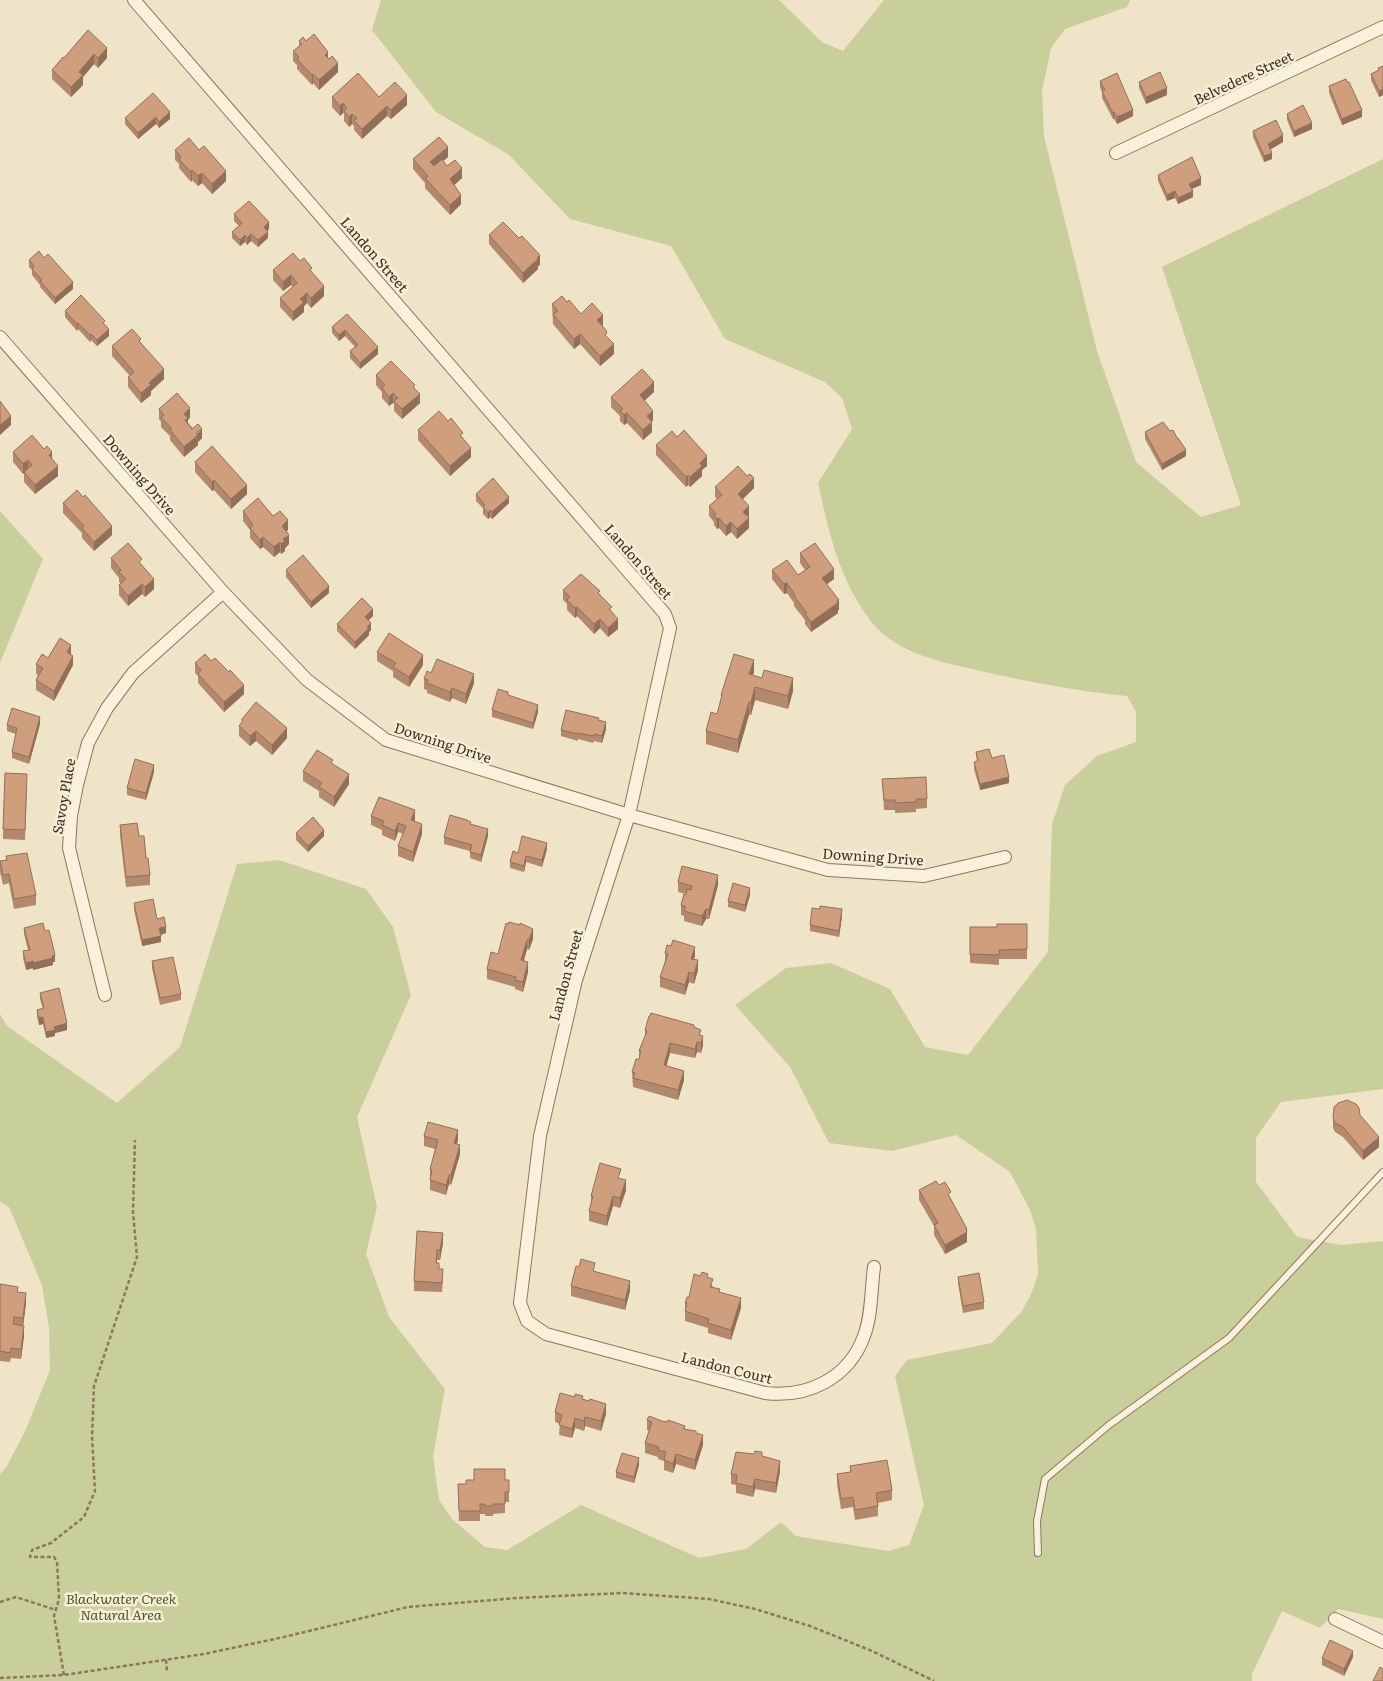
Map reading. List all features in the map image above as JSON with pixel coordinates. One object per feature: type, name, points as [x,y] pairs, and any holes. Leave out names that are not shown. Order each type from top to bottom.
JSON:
[{"type":"street","name":"Landon Street","points":[[134,0],[665,614],[670,628],[629,815],[576,980],[540,1136],[520,1303],[527,1321]]},
{"type":"street","name":"Belvedere Street","points":[[1116,153],[1383,27]]},
{"type":"street","name":"Downing Drive","points":[[0,337],[223,592],[306,680],[386,740],[629,815],[828,870],[924,876],[1005,857]]},
{"type":"street","name":"Savoy Place","points":[[105,995],[69,848],[77,785],[88,743],[107,708],[133,673],[223,592]]},
{"type":"street","name":"Landon Court","points":[[527,1321],[546,1334],[662,1366],[765,1393],[793,1394],[806,1391],[831,1379],[851,1360],[859,1348],[868,1322],[874,1267]]},
{"type":"street","points":[[1335,1619],[1383,1642]]},
{"type":"lane","points":[[1038,1553],[1037,1521],[1045,1479],[1109,1426],[1229,1338],[1383,1172]]},
{"type":"path","points":[[64,1675],[54,1616],[59,1599],[57,1562],[54,1557],[30,1557],[32,1550],[51,1543],[84,1517],[95,1491],[92,1436],[94,1386],[136,1257],[133,1212],[135,1140]]},
{"type":"path","points":[[0,1678],[64,1675],[166,1660],[284,1637],[408,1607],[517,1598],[622,1593],[709,1599],[755,1609],[810,1626],[872,1650],[934,1681]]},
{"type":"path","points":[[0,1602],[16,1597],[56,1610]]},
{"type":"path","points":[[166,1660],[166,1671]]},
{"type":"green space","name":"Blackwater Creek Natural Area","points":[[381,0],[779,0],[822,42],[843,51],[884,0],[1130,0],[1127,7],[1065,29],[1051,48],[1042,91],[1044,136],[1097,351],[1136,462],[1201,517],[1241,505],[1162,267],[1383,159],[1383,1089],[1281,1102],[1256,1138],[1256,1182],[1297,1237],[1341,1245],[1383,1241],[1383,1619],[1338,1609],[1320,1628],[1282,1611],[1252,1674],[1252,1681],[0,1681],[0,1474],[6,1468],[26,1429],[50,1370],[49,1328],[42,1285],[9,1207],[0,1202],[0,1014],[7,1026],[117,1103],[180,1047],[237,864],[279,860],[366,889],[393,927],[411,995],[357,1117],[377,1207],[366,1254],[389,1317],[445,1389],[433,1456],[439,1500],[452,1519],[485,1547],[507,1550],[581,1505],[699,1558],[746,1549],[781,1522],[796,1536],[888,1551],[909,1545],[924,1505],[895,1376],[907,1360],[992,1343],[1022,1311],[1032,1292],[1038,1273],[1036,1229],[1030,1210],[1010,1172],[956,1135],[892,1151],[829,1143],[790,1067],[735,1005],[786,968],[831,963],[890,989],[925,1047],[968,1055],[1048,952],[1052,824],[1065,785],[1097,756],[1136,742],[1136,712],[1127,696],[1056,686],[938,661],[893,642],[881,632],[859,604],[843,572],[831,538],[818,483],[852,429],[842,398],[825,382],[725,339],[671,246],[570,219],[509,155],[436,112],[372,30]]},
{"type":"green space","points":[[0,511],[43,559],[0,663]]},
{"type":"building","points":[[88,30],[107,48],[98,58],[94,54],[79,72],[83,75],[71,87],[52,70]]},
{"type":"building","points":[[314,34],[328,52],[325,55],[329,59],[332,56],[338,63],[319,80],[297,59],[299,57],[293,51],[302,44],[299,41],[303,37],[306,41]]},
{"type":"building","points":[[1383,66],[1383,89],[1379,91],[1371,74]]},
{"type":"building","points":[[1160,72],[1167,88],[1146,97],[1139,82]]},
{"type":"building","points":[[358,73],[379,97],[395,82],[407,95],[391,110],[387,106],[362,129],[354,121],[357,118],[352,114],[349,117],[344,111],[347,108],[343,103],[340,106],[332,97]]},
{"type":"building","points":[[1117,73],[1133,110],[1117,117],[1102,91],[1105,90],[1100,81]]},
{"type":"building","points":[[1346,79],[1362,110],[1342,119],[1329,86]]},
{"type":"building","points":[[153,93],[170,112],[159,122],[156,117],[138,133],[125,118]]},
{"type":"building","points":[[1303,105],[1312,123],[1294,131],[1287,114]]},
{"type":"building","points":[[1276,120],[1283,135],[1268,144],[1272,153],[1264,156],[1253,131]]},
{"type":"building","points":[[439,137],[448,147],[430,162],[434,166],[442,159],[447,166],[455,160],[462,168],[450,179],[461,195],[450,205],[425,178],[428,176],[413,159]]},
{"type":"building","points":[[189,138],[199,150],[204,146],[226,171],[212,184],[202,173],[198,176],[192,170],[191,172],[179,159],[181,157],[175,150]]},
{"type":"building","points":[[1192,157],[1201,178],[1189,184],[1193,191],[1178,198],[1175,191],[1167,195],[1158,175]]},
{"type":"building","points":[[249,201],[269,222],[264,227],[268,232],[258,240],[251,234],[247,238],[245,235],[240,240],[232,232],[242,223],[234,214]]},
{"type":"building","points":[[503,222],[519,238],[522,236],[540,255],[523,273],[489,235]]},
{"type":"building","points":[[39,251],[44,258],[48,254],[73,282],[55,298],[32,269],[34,266],[29,260]]},
{"type":"building","points":[[293,253],[300,261],[304,258],[312,268],[310,270],[324,286],[311,298],[307,293],[300,299],[304,302],[293,312],[280,298],[297,283],[291,275],[283,282],[273,270]]},
{"type":"building","points":[[81,295],[105,321],[103,323],[109,329],[97,340],[77,324],[65,311]]},
{"type":"building","points":[[562,296],[567,302],[569,300],[581,314],[592,303],[603,315],[597,320],[606,330],[607,333],[605,335],[614,344],[600,356],[580,334],[574,339],[553,314],[558,311],[552,304]]},
{"type":"building","points":[[347,314],[378,347],[360,363],[350,351],[358,345],[345,330],[339,335],[332,327]]},
{"type":"building","points":[[132,329],[141,339],[139,341],[164,369],[149,383],[151,385],[141,393],[128,377],[134,372],[112,346]]},
{"type":"building","points":[[391,361],[415,385],[413,387],[420,394],[402,409],[394,401],[398,398],[393,393],[389,397],[382,388],[385,385],[376,375]]},
{"type":"building","points":[[642,369],[654,382],[640,395],[653,411],[647,416],[652,422],[643,430],[627,413],[624,415],[620,411],[623,409],[611,397]]},
{"type":"building","points":[[177,393],[190,408],[184,414],[188,418],[185,420],[192,429],[198,424],[202,429],[184,447],[161,417],[164,415],[159,409]]},
{"type":"building","points":[[0,401],[11,416],[0,425]]},
{"type":"building","points":[[439,411],[448,421],[451,418],[463,433],[460,435],[471,448],[450,466],[418,430]]},
{"type":"building","points":[[1163,422],[1170,431],[1173,430],[1186,450],[1162,464],[1145,432]]},
{"type":"building","points":[[684,430],[707,456],[700,463],[702,466],[690,477],[688,475],[686,477],[656,445],[672,431],[677,437]]},
{"type":"building","points":[[32,435],[44,449],[47,446],[52,452],[49,455],[58,466],[35,485],[24,472],[32,465],[28,460],[23,464],[13,452]]},
{"type":"building","points":[[212,446],[247,485],[231,499],[214,480],[212,482],[195,462]]},
{"type":"building","points":[[738,466],[747,476],[750,474],[754,478],[738,494],[749,506],[743,512],[749,518],[737,529],[731,522],[726,526],[719,518],[717,519],[714,515],[716,514],[709,506],[722,495],[715,487]]},
{"type":"building","points":[[493,478],[509,497],[492,512],[490,510],[488,513],[483,507],[485,505],[476,494]]},
{"type":"building","points":[[77,490],[83,497],[85,495],[112,526],[94,542],[82,528],[84,526],[63,503]]},
{"type":"building","points":[[258,498],[273,516],[280,511],[288,520],[282,526],[289,535],[283,539],[285,541],[281,544],[280,542],[274,547],[263,537],[260,540],[250,528],[253,525],[243,511]]},
{"type":"building","points":[[128,543],[142,559],[139,562],[154,579],[145,587],[142,584],[128,596],[119,585],[126,579],[119,572],[121,570],[111,558]]},
{"type":"building","points":[[815,543],[834,569],[822,578],[839,600],[837,601],[838,603],[811,622],[787,583],[784,584],[772,570],[787,560],[798,575],[810,567],[800,553]]},
{"type":"building","points":[[303,555],[329,586],[311,602],[286,570]]},
{"type":"building","points":[[581,574],[600,591],[598,593],[612,607],[609,609],[618,619],[608,628],[600,619],[594,624],[567,600],[570,597],[563,590]]},
{"type":"building","points":[[362,598],[373,609],[365,617],[371,623],[367,627],[369,628],[355,642],[337,624]]},
{"type":"building","points":[[389,633],[423,655],[409,677],[393,667],[396,663],[377,652]]},
{"type":"building","points":[[60,638],[71,645],[67,652],[73,656],[54,691],[36,680],[43,668],[36,664],[42,654],[48,658]]},
{"type":"building","points":[[205,654],[211,661],[215,658],[244,685],[224,702],[198,674],[201,670],[195,663]]},
{"type":"building","points":[[734,654],[754,660],[749,674],[762,678],[764,670],[793,678],[788,696],[755,687],[738,740],[706,731],[711,712],[717,714]]},
{"type":"building","points":[[437,659],[474,674],[466,694],[452,688],[450,692],[427,683],[428,680],[424,679],[427,671],[431,673]]},
{"type":"building","points":[[498,689],[508,692],[508,695],[538,705],[533,723],[492,710]]},
{"type":"building","points":[[256,702],[287,728],[272,745],[256,731],[250,736],[239,726],[242,719]]},
{"type":"building","points":[[12,708],[40,717],[29,757],[12,752],[17,728],[7,725]]},
{"type":"building","points":[[566,710],[599,718],[598,720],[606,722],[602,736],[561,730]]},
{"type":"building","points":[[989,749],[992,758],[1004,755],[1009,777],[980,784],[974,762],[978,761],[976,752]]},
{"type":"building","points":[[317,750],[333,760],[331,763],[349,774],[334,797],[319,787],[322,783],[303,771]]},
{"type":"building","points":[[135,759],[154,765],[146,793],[127,788]]},
{"type":"building","points":[[5,773],[27,774],[25,830],[3,829]]},
{"type":"building","points":[[926,777],[927,799],[916,799],[916,802],[895,803],[895,800],[884,800],[882,779]]},
{"type":"building","points":[[379,797],[415,810],[411,820],[422,824],[413,852],[398,846],[406,826],[398,823],[395,831],[382,825],[384,821],[371,816]]},
{"type":"building","points":[[450,815],[467,820],[471,822],[470,824],[488,829],[481,855],[470,852],[472,845],[444,837]]},
{"type":"building","points":[[313,817],[324,830],[308,846],[296,833]]},
{"type":"building","points":[[137,823],[139,836],[144,836],[150,875],[126,877],[120,825]]},
{"type":"building","points":[[522,836],[547,843],[542,860],[526,856],[524,866],[510,862],[513,851],[518,853]]},
{"type":"building","points":[[27,853],[36,895],[14,899],[9,874],[3,875],[0,861],[7,860],[6,856]]},
{"type":"building","points":[[682,866],[718,875],[709,910],[706,909],[702,916],[684,911],[686,907],[681,905],[684,894],[686,895],[687,889],[691,890],[692,886],[678,882]]},
{"type":"building","points":[[733,883],[750,888],[745,905],[728,901]]},
{"type":"building","points":[[153,899],[157,919],[164,917],[166,927],[159,928],[161,936],[142,940],[134,903]]},
{"type":"building","points":[[820,906],[842,909],[839,931],[810,925],[812,908],[820,909]]},
{"type":"building","points":[[509,922],[520,925],[520,923],[533,929],[529,940],[527,940],[521,960],[528,962],[523,982],[515,980],[516,977],[487,969],[491,952],[498,954],[506,923],[508,924]]},
{"type":"building","points":[[43,923],[45,931],[49,930],[55,955],[52,956],[53,958],[26,963],[23,951],[30,950],[24,928]]},
{"type":"building","points":[[997,924],[1027,924],[1027,949],[999,950],[999,955],[970,954],[970,927],[997,927]]},
{"type":"building","points":[[673,940],[695,947],[691,959],[698,960],[694,974],[689,972],[685,985],[660,977],[668,954],[665,953],[667,945],[671,946]]},
{"type":"building","points":[[173,957],[181,994],[160,998],[152,961]]},
{"type":"building","points":[[59,988],[67,1023],[54,1027],[55,1030],[46,1032],[43,1017],[39,1018],[37,1010],[44,1008],[40,993]]},
{"type":"building","points":[[651,1013],[694,1025],[694,1027],[701,1030],[699,1035],[703,1036],[701,1043],[697,1042],[695,1049],[670,1043],[664,1065],[684,1071],[678,1090],[633,1078],[635,1073],[632,1072],[636,1059],[639,1059],[641,1051],[639,1051],[647,1031],[645,1030]]},
{"type":"building","points":[[1347,1100],[1356,1104],[1360,1115],[1379,1137],[1363,1151],[1343,1127],[1335,1123],[1333,1118],[1334,1107],[1338,1103]]},
{"type":"building","points":[[428,1122],[458,1130],[454,1143],[460,1145],[446,1185],[430,1180],[432,1170],[430,1169],[438,1140],[424,1136]]},
{"type":"building","points":[[600,1163],[621,1169],[618,1178],[626,1180],[620,1198],[613,1196],[607,1216],[589,1211]]},
{"type":"building","points":[[936,1181],[939,1185],[945,1182],[951,1192],[948,1194],[967,1229],[967,1232],[945,1245],[934,1225],[938,1223],[919,1190]]},
{"type":"building","points":[[417,1231],[443,1233],[440,1250],[437,1250],[436,1263],[439,1263],[439,1269],[443,1269],[442,1283],[414,1281]]},
{"type":"building","points":[[581,1259],[595,1263],[593,1271],[630,1281],[625,1300],[571,1286],[576,1266],[579,1267]]},
{"type":"building","points":[[702,1272],[708,1274],[707,1277],[713,1279],[710,1287],[720,1289],[719,1292],[741,1298],[731,1330],[708,1323],[709,1319],[685,1311],[687,1303],[685,1303],[687,1297],[689,1297],[694,1274],[700,1276]]},
{"type":"building","points":[[979,1273],[984,1302],[963,1306],[958,1277]]},
{"type":"building","points":[[0,1284],[18,1287],[17,1292],[26,1293],[23,1318],[14,1317],[13,1324],[24,1326],[21,1349],[11,1348],[10,1353],[0,1351]]},
{"type":"building","points":[[560,1393],[575,1397],[575,1394],[583,1396],[582,1399],[589,1401],[590,1399],[606,1404],[601,1421],[585,1417],[584,1421],[575,1418],[572,1429],[559,1425],[562,1415],[555,1412]]},
{"type":"building","points":[[649,1416],[662,1421],[667,1422],[668,1420],[685,1426],[684,1429],[696,1431],[696,1433],[703,1435],[695,1460],[676,1454],[673,1464],[664,1460],[666,1452],[658,1450],[659,1447],[645,1443],[652,1422],[647,1420]]},
{"type":"building","points":[[755,1451],[762,1452],[762,1456],[780,1461],[776,1483],[755,1479],[753,1487],[736,1483],[737,1475],[731,1474],[736,1452],[754,1454]]},
{"type":"building","points":[[622,1453],[639,1458],[634,1477],[616,1472]]},
{"type":"building","points":[[887,1460],[892,1490],[876,1493],[878,1506],[855,1510],[853,1497],[841,1499],[837,1474],[851,1472],[850,1466]]},
{"type":"building","points":[[474,1469],[505,1469],[505,1480],[509,1480],[509,1492],[505,1492],[505,1504],[485,1506],[485,1504],[480,1504],[480,1511],[459,1511],[458,1484],[466,1484],[466,1480],[474,1480]]},
{"type":"building","points":[[1330,1640],[1353,1651],[1344,1669],[1322,1658]]},
{"type":"building","points":[[1380,1667],[1383,1669],[1383,1681],[1373,1681]]}]
